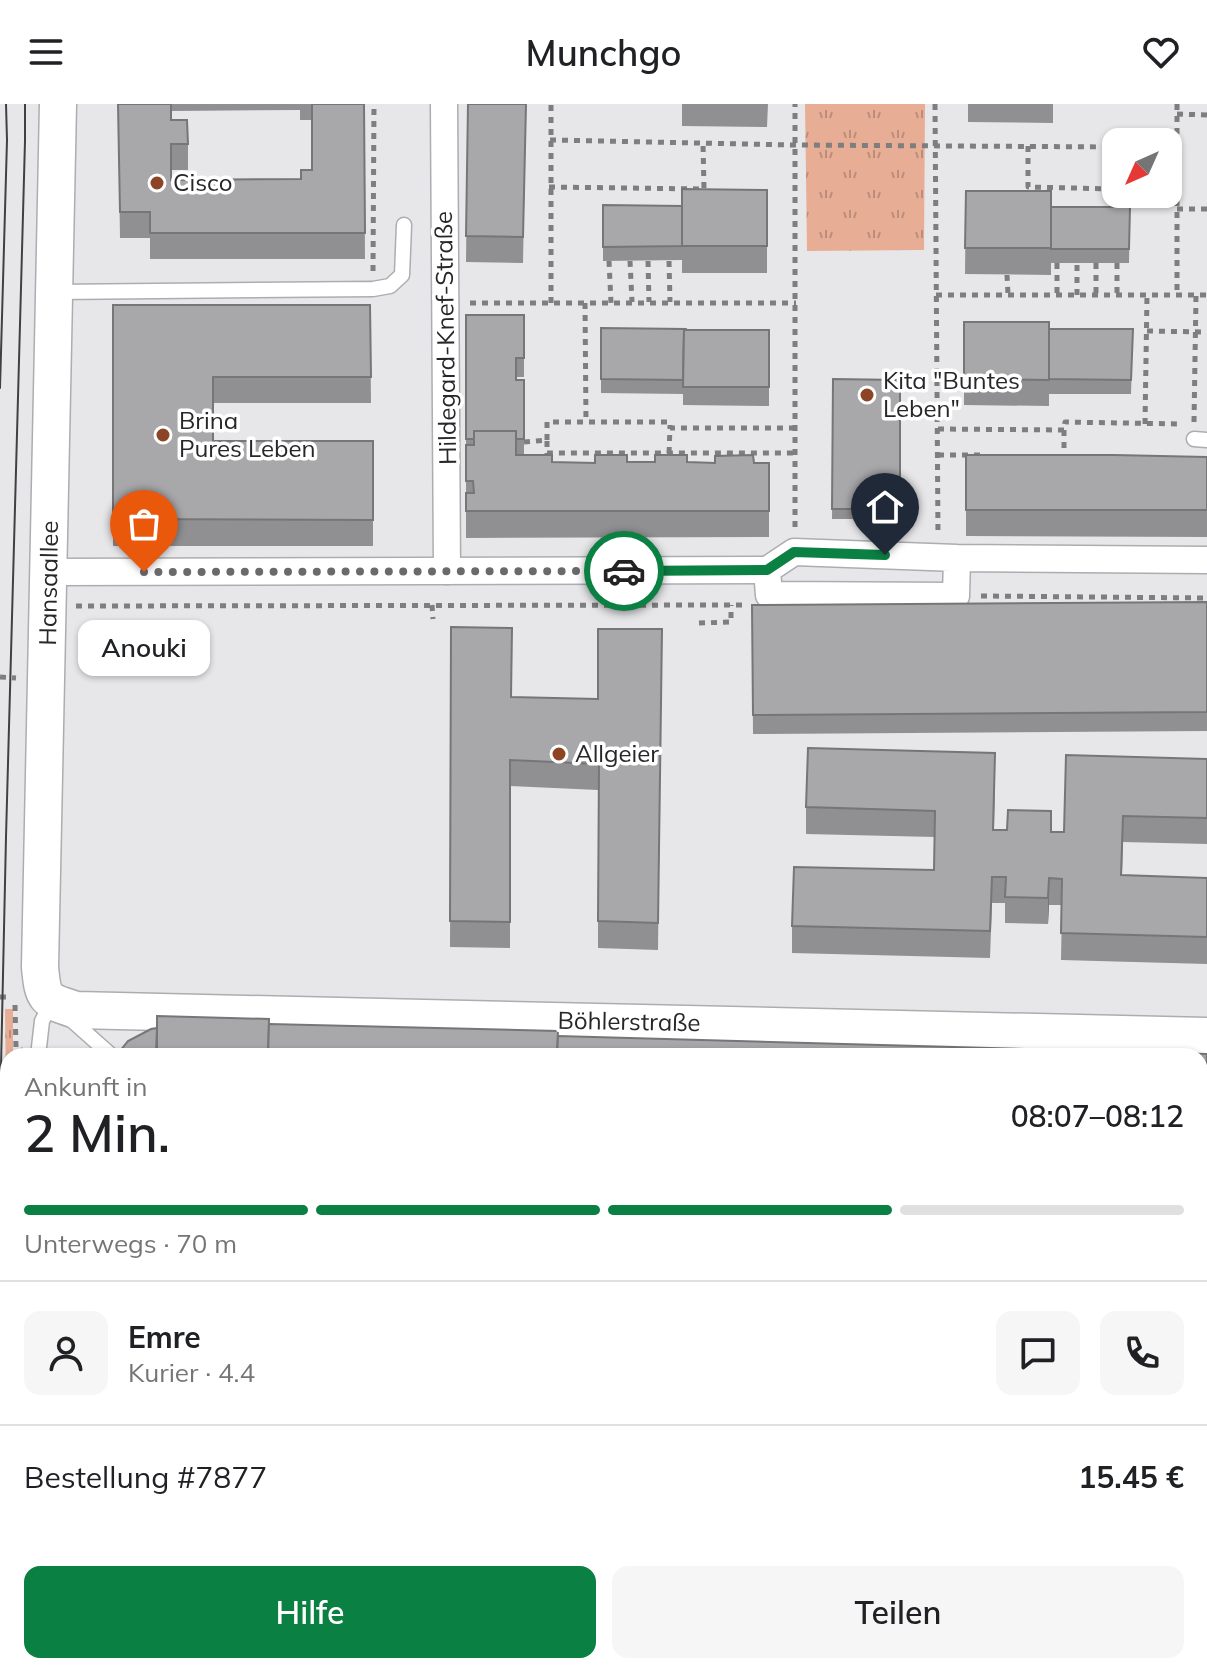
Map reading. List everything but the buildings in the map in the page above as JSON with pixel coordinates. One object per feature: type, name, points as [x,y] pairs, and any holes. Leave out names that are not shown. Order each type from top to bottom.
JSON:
[{"type":"street","name":"Hansaallee","points":[[52,1002],[42,992],[40,967],[58,104]]},
{"type":"street","name":"Hildegard-Knef-Straße","points":[[444,104],[447,571]]},
{"type":"street","points":[[768,582],[794,552],[1207,560]]},
{"type":"street","points":[[937,557],[956,596]]},
{"type":"street","points":[[49,589],[447,571],[768,582],[956,596]]},
{"type":"street","name":"Böhlerstraße","points":[[52,1002],[76,1010],[1207,1036]]},
{"type":"lane","points":[[54,292],[373,289],[390,286],[402,275],[404,225]]},
{"type":"lane","points":[[39,1048],[42,1021],[52,1002],[103,1048]]},
{"type":"path","points":[[373,289],[374,104]]},
{"type":"path","points":[[551,104],[551,303]]},
{"type":"path","points":[[794,552],[795,104]]},
{"type":"path","points":[[935,104],[937,557]]},
{"type":"path","points":[[1177,104],[1177,128]]},
{"type":"path","points":[[1177,114],[1207,115]]},
{"type":"path","points":[[550,140],[1102,147]]},
{"type":"path","points":[[549,187],[704,189],[703,143]]},
{"type":"path","points":[[1028,146],[1028,187],[1102,189]]},
{"type":"path","points":[[1177,295],[1177,209],[1207,209]]},
{"type":"path","points":[[609,261],[611,303]]},
{"type":"path","points":[[630,261],[632,302]]},
{"type":"path","points":[[648,261],[649,302]]},
{"type":"path","points":[[669,261],[670,302]]},
{"type":"path","points":[[1057,263],[1057,295]]},
{"type":"path","points":[[1077,263],[1077,295]]},
{"type":"path","points":[[1096,263],[1096,295]]},
{"type":"path","points":[[1117,263],[1117,295]]},
{"type":"path","points":[[1007,275],[1008,295]]},
{"type":"path","points":[[936,295],[1207,295]]},
{"type":"path","points":[[1145,424],[1147,295]]},
{"type":"path","points":[[1064,456],[1065,422],[1145,424],[1198,435],[1196,295]]},
{"type":"path","points":[[445,303],[796,303]]},
{"type":"path","points":[[585,303],[586,422]]},
{"type":"path","points":[[1147,331],[1207,332]]},
{"type":"path","points":[[669,453],[670,422],[547,422],[547,453],[669,453],[795,453]]},
{"type":"path","points":[[670,428],[795,428]]},
{"type":"path","points":[[938,429],[1064,430]]},
{"type":"path","points":[[524,442],[547,440]]},
{"type":"path","points":[[938,455],[1001,455]]},
{"type":"path","points":[[49,589],[432,605],[746,605],[768,582]]},
{"type":"path","points":[[956,596],[1207,598]]},
{"type":"path","points":[[432,605],[433,619]]},
{"type":"path","points":[[699,623],[731,622],[731,605]]},
{"type":"path","points":[[0,677],[16,678]]},
{"type":"green space","points":[[805,104],[925,104],[924,250],[807,251]]},
{"type":"green space","points":[[5,1009],[13,1009],[13,1048],[5,1048]]},
{"type":"tram line","points":[[0,388],[6,104]]},
{"type":"tram line","points":[[1,1048],[25,104]]},
{"type":"way so far","points":[[144,572],[624,571]]},
{"type":"place","name":"Cisco","points":[[157,183]]},
{"type":"place","name":"Kita \"Buntes Leben\"","points":[[867,395]]},
{"type":"place","name":"Brina Pures Leben","points":[[163,435]]},
{"type":"place","name":"Anouki","points":[[144,572]]},
{"type":"place","name":"Allgeier","points":[[559,754]]},
{"type":"route","points":[[624,571],[767,570],[794,552],[885,555]]}]
